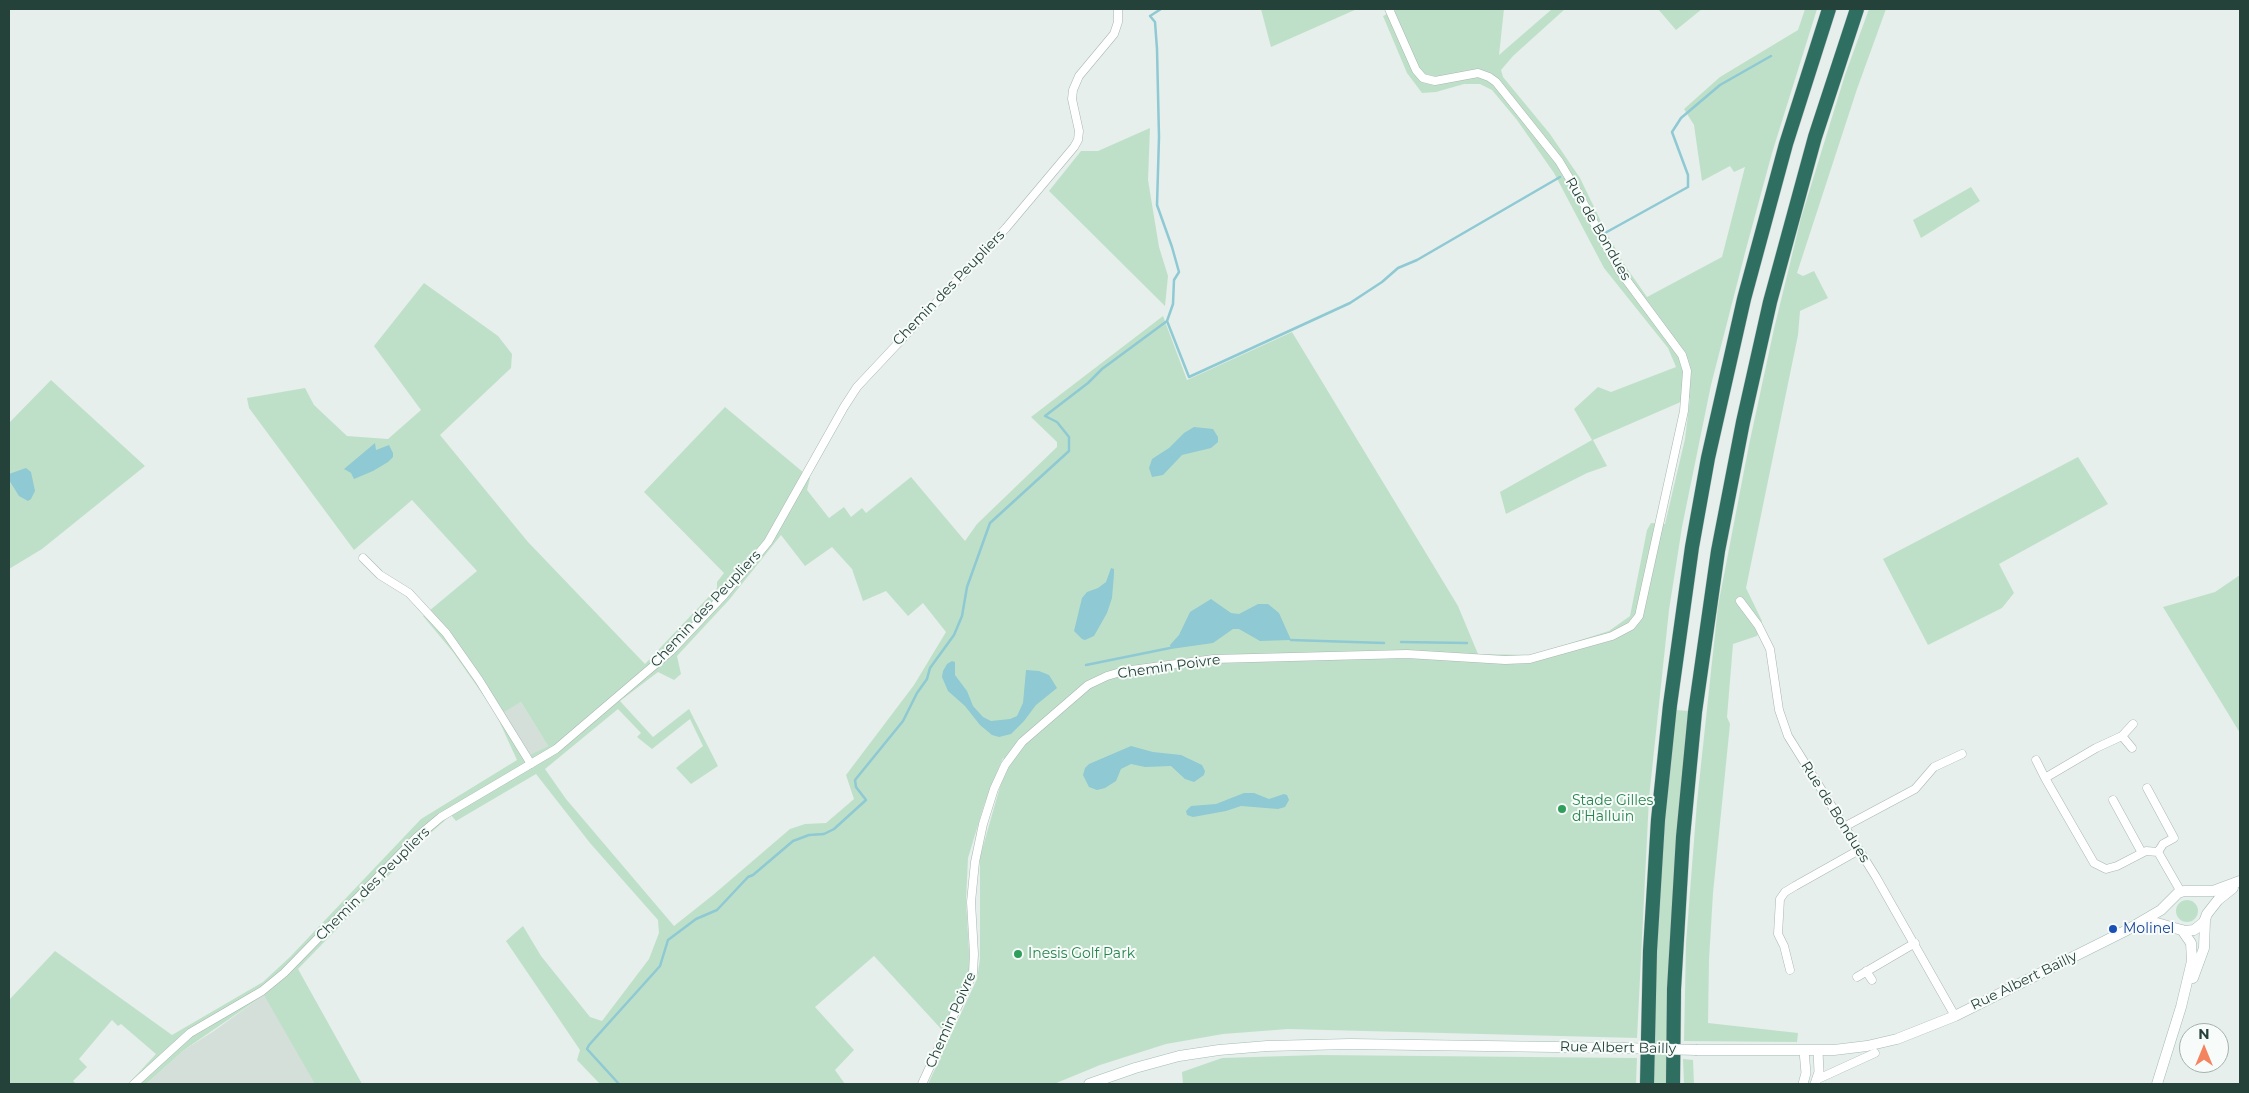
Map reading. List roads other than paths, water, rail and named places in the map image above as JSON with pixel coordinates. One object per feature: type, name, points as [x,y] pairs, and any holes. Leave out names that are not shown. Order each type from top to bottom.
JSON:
[{"type":"highway","points":[[1647,1084],[1650,952],[1659,812],[1675,660],[1694,538],[1708,458],[1748,281],[1786,144],[1829,9]]},
{"type":"highway","points":[[1673,1084],[1674,979],[1683,837],[1698,694],[1718,551],[1743,422],[1770,302],[1815,137],[1857,9]]},
{"type":"main road","points":[[2127,930],[2161,910],[2173,898],[2186,892],[2213,891],[2240,882]]},
{"type":"main road","points":[[2127,930],[2152,923],[2179,928],[2197,928],[2218,900],[2240,882]]},
{"type":"main road","points":[[2157,1084],[2181,1007],[2202,955],[2206,917],[2204,899],[2186,892]]},
{"type":"main road","points":[[2169,903],[2168,916],[2191,943],[2192,955],[2181,1007]]},
{"type":"main road","name":"Rue Albert Bailly","points":[[1089,1084],[1135,1068],[1179,1056],[1267,1046],[1350,1044],[1697,1050],[1818,1051],[1846,1049],[1890,1041],[1920,1031],[1955,1016],[2127,930]]},
{"type":"street","name":"Chemin des Peupliers","points":[[134,1084],[190,1033],[262,991],[284,973],[417,837],[441,817],[556,749],[671,651],[728,590],[768,542],[857,387],[1006,228],[1074,147],[1078,140],[1079,131],[1072,99],[1074,85],[1079,76],[1114,34],[1118,22],[1118,9]]},
{"type":"street","name":"Rue de Bondues","points":[[1389,9],[1416,70],[1423,78],[1435,81],[1478,73],[1490,76],[1496,82],[1558,161],[1577,191],[1619,270],[1682,355],[1687,371],[1684,411],[1643,605],[1636,622]]},
{"type":"street","points":[[363,558],[380,575],[409,593],[446,633],[479,680],[531,764]]},
{"type":"street","name":"Rue de Bondues","points":[[1740,601],[1758,625],[1770,648],[1779,710],[1788,736],[1915,943],[1955,1016]]},
{"type":"street","name":"Chemin Poivre","points":[[922,1084],[972,978],[974,961],[971,895],[974,862],[982,824],[994,789],[1005,765],[1018,747],[1058,708],[1088,685],[1100,678],[1124,671],[1214,659],[1407,654],[1520,660],[1547,656],[1612,636],[1636,622]]},
{"type":"street","points":[[2045,778],[2096,748],[2122,736],[2133,724]]},
{"type":"street","points":[[2122,736],[2132,748]]},
{"type":"street","points":[[1844,827],[1915,789],[1934,767],[1962,754]]},
{"type":"street","points":[[2036,760],[2094,863],[2100,867],[2112,868],[2142,853],[2151,850],[2158,852],[2186,892]]},
{"type":"street","points":[[2147,788],[2174,838],[2162,844],[2158,852]]},
{"type":"street","points":[[2113,800],[2142,853]]},
{"type":"street","points":[[1790,970],[1784,946],[1778,934],[1780,899],[1785,892],[1859,850]]},
{"type":"street","points":[[1857,977],[1915,943]]},
{"type":"street","points":[[1866,971],[1872,980]]},
{"type":"street","points":[[1803,1084],[1806,1073],[1804,1051]]},
{"type":"street","points":[[1818,1051],[1817,1082],[1875,1053]]},
{"type":"water","points":[[1194,427],[1213,429],[1218,437],[1218,442],[1211,448],[1182,455],[1163,475],[1152,477],[1149,468],[1152,459],[1169,448],[1184,433]]},
{"type":"water","points":[[375,443],[376,450],[389,445],[393,457],[373,471],[354,479],[351,473],[344,469]]},
{"type":"water","points":[[26,468],[31,472],[35,491],[28,501],[19,496],[9,480],[9,474]]},
{"type":"water","points":[[1111,568],[1114,569],[1112,598],[1107,613],[1094,636],[1085,640],[1082,639],[1074,631],[1082,598],[1087,592],[1098,588],[1106,582]]},
{"type":"water","points":[[1211,599],[1231,613],[1239,614],[1258,604],[1268,604],[1279,613],[1291,640],[1260,641],[1239,629],[1233,629],[1213,643],[1171,649],[1170,645],[1179,635],[1190,612]]},
{"type":"water","points":[[952,661],[955,662],[955,675],[967,691],[973,706],[983,717],[991,721],[1010,719],[1017,716],[1023,703],[1026,670],[1039,671],[1049,675],[1057,688],[1036,705],[1011,734],[999,737],[992,735],[980,725],[965,706],[948,691],[942,677],[947,664]]},
{"type":"water","points":[[1131,746],[1153,752],[1181,755],[1202,765],[1205,771],[1204,775],[1194,782],[1185,779],[1171,766],[1145,767],[1131,764],[1121,769],[1116,781],[1105,788],[1097,790],[1089,787],[1083,775],[1085,768],[1089,764]]},
{"type":"water","points":[[1244,793],[1254,793],[1269,799],[1284,794],[1287,795],[1289,800],[1285,807],[1278,809],[1241,806],[1226,811],[1193,817],[1187,815],[1186,811],[1191,806],[1216,804]]},
{"type":"waterway","points":[[619,1084],[587,1049],[589,1045],[660,966],[668,940],[696,919],[717,910],[748,877],[753,875],[793,841],[809,835],[824,834],[834,829],[866,800],[856,787],[855,780],[903,721],[917,693],[927,679],[930,668],[954,635],[962,616],[967,587],[990,523],[1069,451],[1069,437],[1057,422],[1045,416],[1088,383],[1102,369],[1167,321],[1173,304],[1174,280],[1179,272],[1157,205],[1159,137],[1157,49],[1155,22],[1150,16],[1161,9]]},
{"type":"waterway","points":[[1605,233],[1688,187],[1688,175],[1672,132],[1681,118],[1720,85],[1771,56]]},
{"type":"waterway","points":[[1167,321],[1189,377],[1350,303],[1382,282],[1398,268],[1417,260],[1560,177]]},
{"type":"waterway","points":[[1291,640],[1384,643]]},
{"type":"waterway","points":[[1401,642],[1467,643]]},
{"type":"waterway","points":[[1086,665],[1170,648]]},
{"type":"place","name":"Stade Gilles d'Halluin","points":[[1562,809]]},
{"type":"place","name":"Molinel","points":[[2113,929]]},
{"type":"place","name":"Inesis Golf Park","points":[[1018,954]]}]
